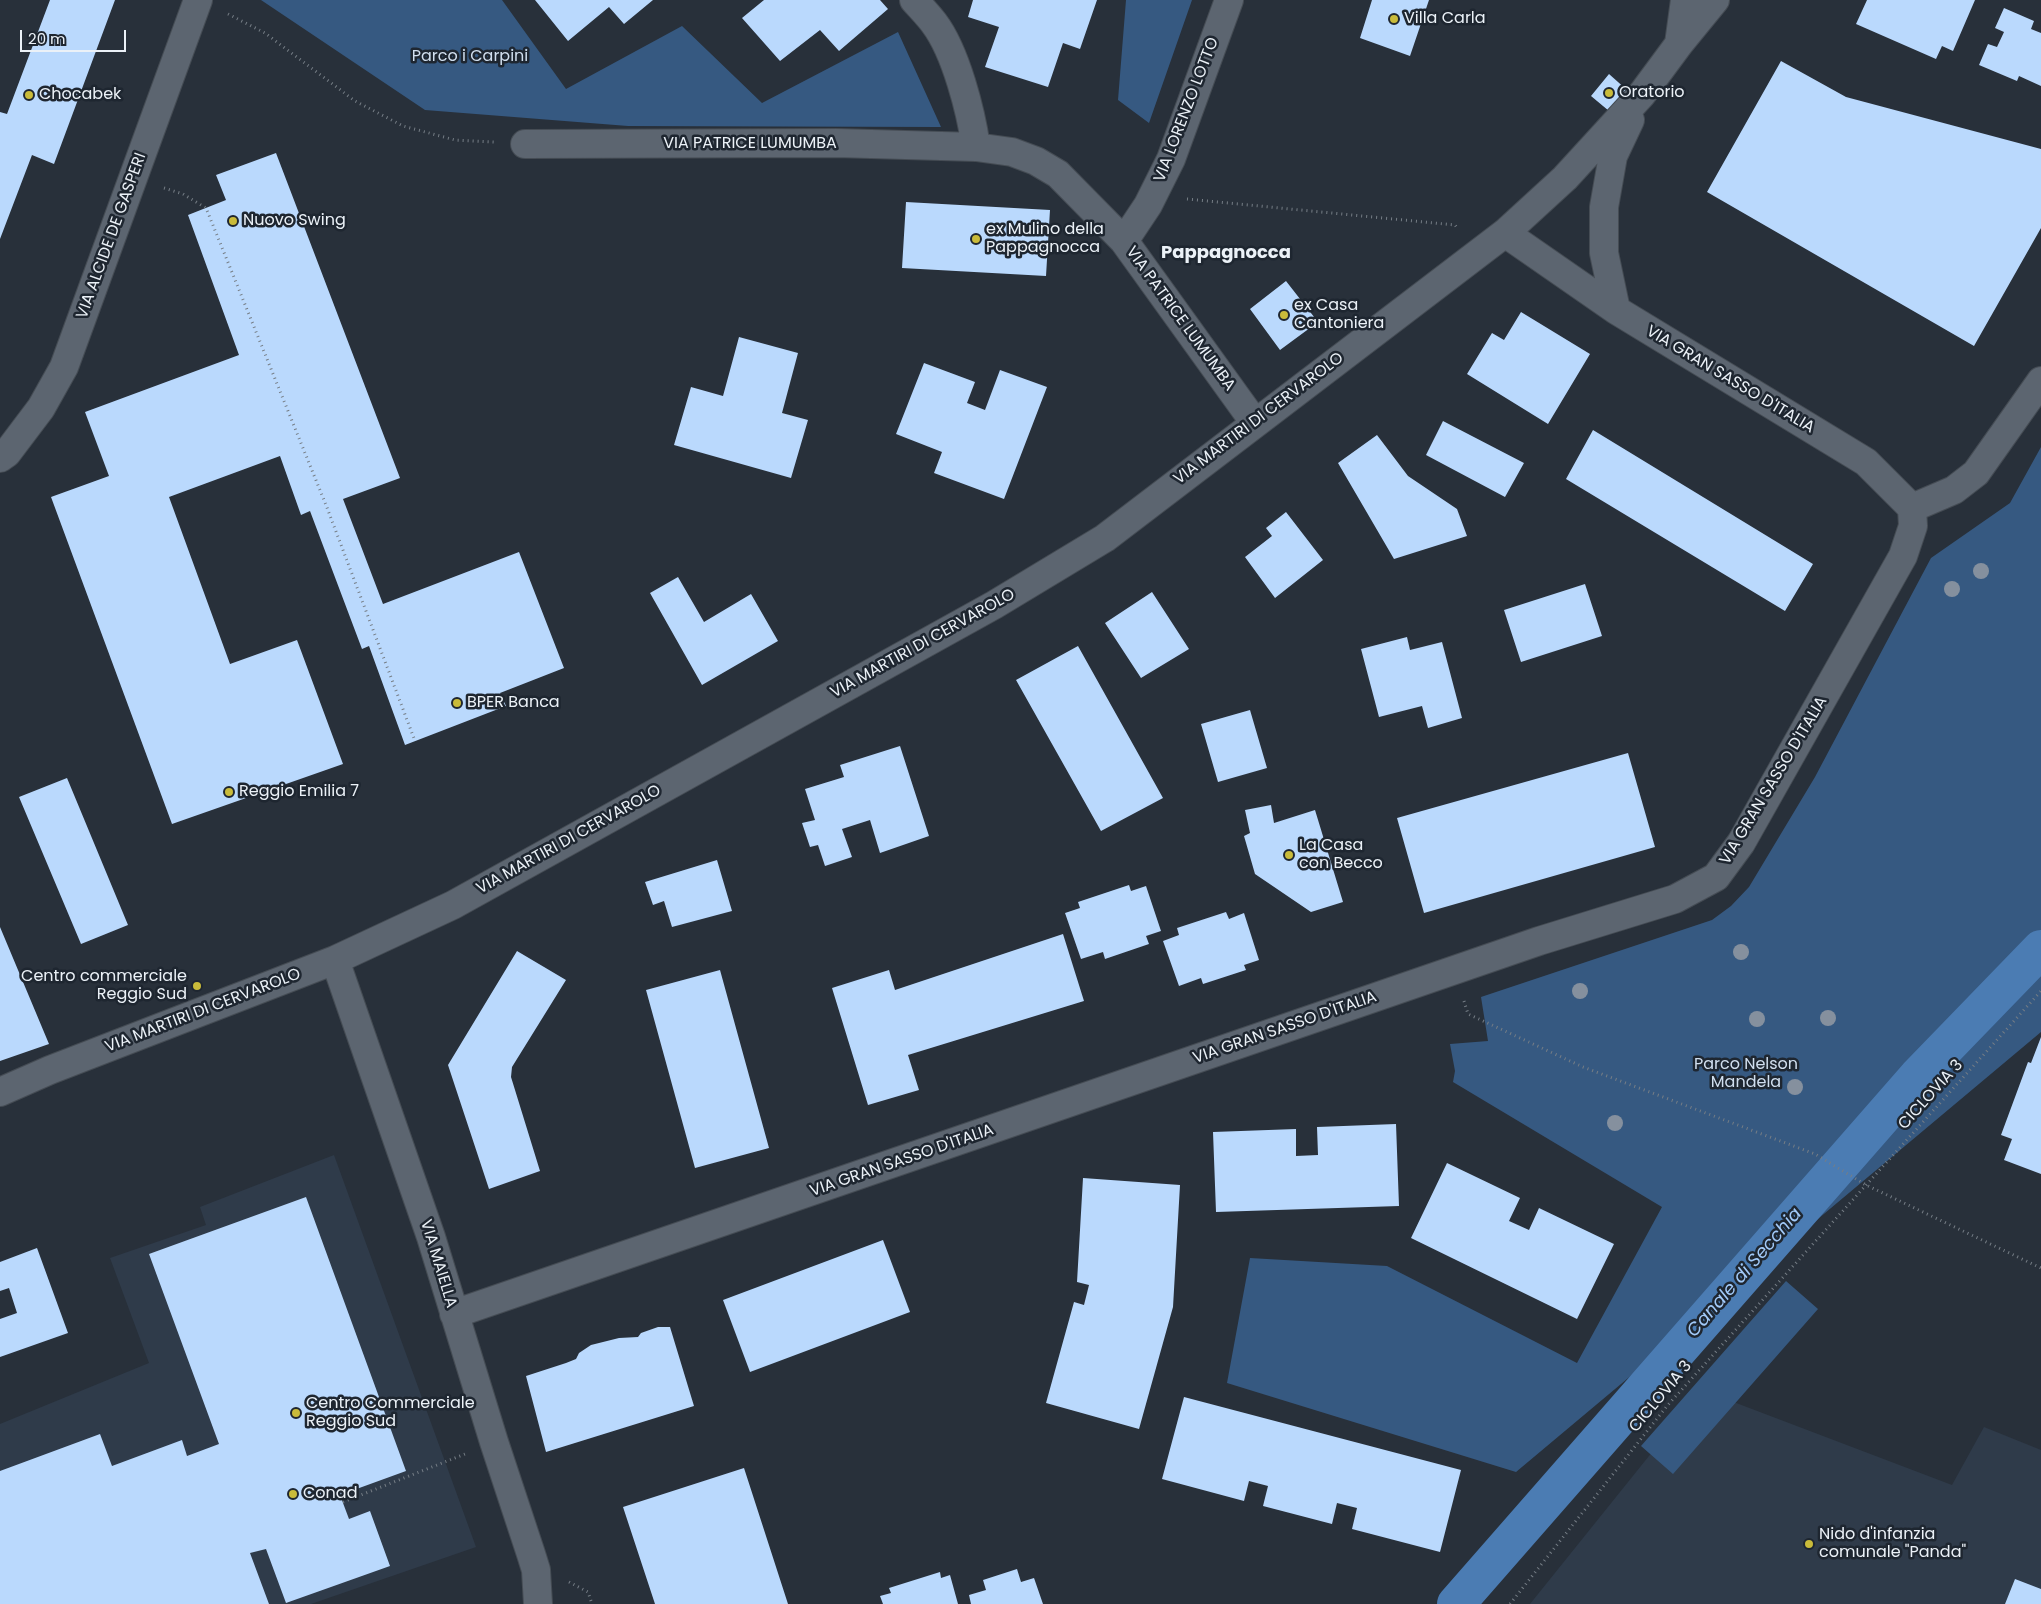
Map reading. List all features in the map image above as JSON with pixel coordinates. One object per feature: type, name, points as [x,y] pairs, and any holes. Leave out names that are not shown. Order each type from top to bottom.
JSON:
[{"type":"street","name":"VIA ALCIDE DE GASPERI","points":[[0,458],[7,453],[42,408],[64,367],[198,0]]},
{"type":"street","points":[[914,0],[936,25],[952,57],[972,120],[976,148]]},
{"type":"street","name":"VIA LORENZO LOTTO","points":[[1124,241],[1153,195],[1171,159],[1229,0]]},
{"type":"street","points":[[1679,44],[1685,0]]},
{"type":"street","name":"VIA MARTIRI DI CERVAROLO","points":[[0,1092],[60,1066],[335,960],[453,905],[994,605],[1105,538],[1505,233],[1565,178],[1642,94],[1715,0]]},
{"type":"street","points":[[1616,310],[1604,253],[1604,207],[1613,156],[1642,94]]},
{"type":"street","name":"VIA PATRICE LUMUMBA","points":[[525,144],[836,143],[976,148],[1012,152],[1036,161],[1058,174],[1124,241],[1254,423]]},
{"type":"street","name":"VIA GRAN SASSO D'ITALIA","points":[[454,1314],[1538,941],[1675,899],[1716,876],[1741,843],[1903,556],[1913,526],[1912,508],[1866,462],[1616,310],[1505,233]]},
{"type":"street","points":[[1912,508],[1954,490],[1976,473],[2041,381]]},
{"type":"street","name":"VIA MAIELLA","points":[[335,960],[431,1237],[494,1442],[536,1570],[557,1604]]},
{"type":"street","name":"VIA MAIELLA","points":[[536,1570],[538,1604]]},
{"type":"path","points":[[228,14],[265,34],[354,102],[403,126],[455,140],[525,144]]},
{"type":"path","points":[[163,188],[183,194],[206,208],[326,505],[415,741]]},
{"type":"path","points":[[1153,195],[1455,226],[1481,251]]},
{"type":"path","points":[[1453,970],[1468,1014],[1583,1067],[1815,1154],[1866,1185],[2041,1268]]},
{"type":"path","name":"CICLOVIA 3","points":[[1510,1604],[1667,1406],[2041,992]]},
{"type":"path","points":[[343,1502],[494,1442]]},
{"type":"shaded area","name":"Centro commerciale Reggio Sud","points":[[334,1155],[476,1547],[311,1604],[0,1604],[0,1424],[149,1363],[110,1258],[206,1225],[200,1207]]},
{"type":"shaded area","name":"Nido d'infanzia comunale \"Panda\"","points":[[1702,1390],[1952,1485],[1984,1427],[2041,1450],[2041,1604],[1530,1604]]},
{"type":"green space","name":"Parco i Carpini","points":[[261,0],[502,0],[566,89],[682,26],[762,103],[898,32],[941,127],[628,126],[425,110]]},
{"type":"green space","points":[[1126,0],[1192,0],[1149,123],[1118,100]]},
{"type":"green space","name":"Parco Nelson Mandela","points":[[2041,447],[2041,1032],[1516,1472],[1227,1383],[1250,1258],[1387,1266],[1577,1363],[1662,1207],[1453,1082],[1455,1071],[1450,1044],[1488,1041],[1481,997],[1712,920],[1731,906],[1749,887],[1815,777],[1931,558],[2010,503]]},
{"type":"green space","points":[[1786,1281],[1818,1309],[1673,1474],[1641,1446]]},
{"type":"building","points":[[50,0],[115,0],[54,164],[32,155],[0,239],[0,112],[7,114]]},
{"type":"building","points":[[535,0],[653,0],[624,24],[609,7],[568,41]]},
{"type":"building","points":[[764,0],[880,0],[888,9],[839,51],[820,30],[780,61],[742,18]]},
{"type":"building","points":[[973,0],[1097,0],[1080,49],[1063,43],[1048,87],[985,67],[999,27],[968,17]]},
{"type":"building","name":"Villa Carla","points":[[1372,0],[1429,0],[1410,56],[1360,38]]},
{"type":"building","points":[[1867,0],[1975,0],[1953,51],[1942,46],[1936,59],[1856,24]]},
{"type":"building","points":[[2004,8],[2034,21],[2031,29],[2041,33],[2041,86],[2019,76],[2017,81],[1979,65],[1988,44],[1997,47],[2004,32],[1995,28]]},
{"type":"building","points":[[1781,61],[1846,97],[2041,149],[2041,228],[1974,346],[1707,192]]},
{"type":"building","name":"Oratorio","points":[[1609,74],[1627,90],[1609,111],[1591,96]]},
{"type":"building","points":[[276,153],[400,478],[343,499],[383,604],[519,552],[564,668],[500,693],[506,706],[405,745],[369,646],[362,649],[310,511],[301,515],[280,456],[169,497],[230,664],[297,640],[343,764],[172,824],[51,497],[109,476],[85,412],[239,355],[188,215],[226,200],[216,175]]},
{"type":"building","name":"ex Mulino della Pappagnocca","points":[[906,202],[1050,210],[1046,276],[902,268]]},
{"type":"building","name":"ex Casa Cantoniera","points":[[1286,281],[1318,322],[1280,350],[1250,309]]},
{"type":"building","points":[[1521,312],[1590,354],[1548,424],[1467,374],[1492,333],[1504,340]]},
{"type":"building","points":[[739,337],[798,353],[782,413],[808,420],[791,478],[674,445],[691,387],[723,396]]},
{"type":"building","points":[[924,363],[975,382],[967,403],[985,410],[1000,370],[1047,387],[1004,499],[934,473],[942,452],[896,434]]},
{"type":"building","points":[[1443,421],[1524,463],[1505,497],[1426,455]]},
{"type":"building","points":[[1593,430],[1813,564],[1785,611],[1566,479]]},
{"type":"building","points":[[1377,435],[1408,476],[1457,509],[1467,536],[1394,559],[1338,463]]},
{"type":"building","points":[[1286,512],[1323,560],[1275,598],[1245,557],[1272,536],[1266,528]]},
{"type":"building","points":[[678,577],[704,622],[751,594],[778,641],[702,685],[650,593]]},
{"type":"building","points":[[1585,584],[1602,636],[1521,662],[1504,610]]},
{"type":"building","points":[[1152,592],[1189,649],[1141,678],[1105,623]]},
{"type":"building","points":[[1407,637],[1410,650],[1442,642],[1462,718],[1428,728],[1422,706],[1379,717],[1361,649]]},
{"type":"building","points":[[1078,646],[1163,798],[1101,831],[1016,680]]},
{"type":"building","points":[[1250,710],[1267,768],[1218,782],[1201,724]]},
{"type":"building","points":[[900,746],[929,836],[880,853],[870,820],[842,829],[852,857],[825,866],[818,845],[810,847],[802,823],[815,820],[805,789],[844,777],[840,765]]},
{"type":"building","points":[[1628,753],[1655,847],[1424,913],[1397,818]]},
{"type":"building","points":[[67,778],[128,925],[81,944],[19,797]]},
{"type":"building","name":"La Casa con Becco","points":[[1271,805],[1274,823],[1315,810],[1343,902],[1311,912],[1255,874],[1244,836],[1250,833],[1245,810]]},
{"type":"building","points":[[717,860],[732,911],[672,927],[664,901],[653,905],[645,882]]},
{"type":"building","points":[[1129,885],[1131,891],[1146,886],[1161,931],[1146,936],[1149,944],[1105,959],[1103,952],[1081,959],[1065,913],[1080,908],[1078,902]]},
{"type":"building","points":[[1226,912],[1229,919],[1244,913],[1259,960],[1244,965],[1246,970],[1203,984],[1201,978],[1179,986],[1163,941],[1179,935],[1177,928]]},
{"type":"building","points":[[0,927],[49,1044],[0,1061]]},
{"type":"building","points":[[1063,934],[1084,1001],[908,1055],[919,1090],[868,1105],[832,988],[889,970],[895,990]]},
{"type":"building","points":[[517,951],[566,980],[512,1067],[511,1077],[540,1171],[489,1189],[448,1065]]},
{"type":"building","points":[[720,970],[769,1148],[695,1168],[646,990]]},
{"type":"building","points":[[2041,1037],[2041,1174],[2004,1160],[2012,1139],[2001,1135],[2028,1062],[2031,1063]]},
{"type":"building","points":[[1396,1124],[1399,1206],[1216,1212],[1213,1132],[1296,1129],[1296,1156],[1318,1155],[1317,1127]]},
{"type":"building","points":[[1447,1163],[1520,1198],[1509,1221],[1529,1230],[1539,1208],[1614,1244],[1577,1319],[1411,1238]]},
{"type":"building","points":[[1083,1178],[1180,1185],[1173,1307],[1139,1429],[1046,1403],[1074,1302],[1084,1305],[1089,1285],[1077,1282]]},
{"type":"building","name":"Centro commerciale Reggio Sud","points":[[306,1197],[406,1471],[340,1495],[349,1519],[370,1511],[390,1566],[286,1603],[266,1549],[250,1553],[269,1604],[0,1604],[0,1471],[100,1434],[112,1466],[182,1440],[187,1456],[219,1444],[149,1254]]},
{"type":"building","points":[[883,1240],[910,1312],[750,1372],[723,1300]]},
{"type":"building","points":[[37,1248],[68,1333],[0,1357],[0,1319],[17,1313],[9,1288],[0,1291],[0,1262]]},
{"type":"building","points":[[658,1327],[670,1327],[694,1406],[546,1452],[526,1376],[576,1359],[579,1353],[591,1345],[619,1338],[638,1337],[641,1333]]},
{"type":"building","points":[[1184,1397],[1461,1470],[1440,1552],[1352,1529],[1357,1508],[1337,1503],[1332,1524],[1263,1506],[1268,1486],[1249,1481],[1244,1501],[1162,1479]]},
{"type":"building","points":[[744,1468],[788,1604],[655,1604],[623,1507]]},
{"type":"building","points":[[1017,1569],[1021,1582],[1034,1578],[1043,1604],[971,1604],[969,1595],[986,1590],[983,1580]]},
{"type":"building","points":[[940,1572],[941,1578],[950,1575],[958,1604],[883,1604],[880,1596],[891,1593],[889,1588]]},
{"type":"building","points":[[2015,1579],[2041,1589],[2041,1604],[2005,1604]]},
{"type":"waterway","name":"Canale di Secchia","points":[[1456,1604],[1918,1076],[2041,949]]},
{"type":"place","name":"Villa Carla","points":[[1394,19]]},
{"type":"place","name":"Oratorio","points":[[1609,93]]},
{"type":"place","name":"Chocabek","points":[[29,95]]},
{"type":"place","name":"Nuovo Swing","points":[[233,221]]},
{"type":"place","name":"ex Mulino della Pappagnocca","points":[[976,239]]},
{"type":"place","name":"ex Casa Cantoniera","points":[[1284,315]]},
{"type":"place","name":"BPER Banca","points":[[457,703]]},
{"type":"place","name":"Reggio Emilia 7","points":[[229,792]]},
{"type":"place","name":"La Casa con Becco","points":[[1289,855]]},
{"type":"place","name":"Centro commerciale Reggio Sud","points":[[197,986]]},
{"type":"place","name":"Centro Commerciale Reggio Sud","points":[[296,1413]]},
{"type":"place","name":"Conad","points":[[293,1494]]},
{"type":"place","name":"Nido d'infanzia comunale \"Panda\"","points":[[1809,1544]]},
{"type":"district","name":"Pappagnocca","points":[[1226,253]]}]
